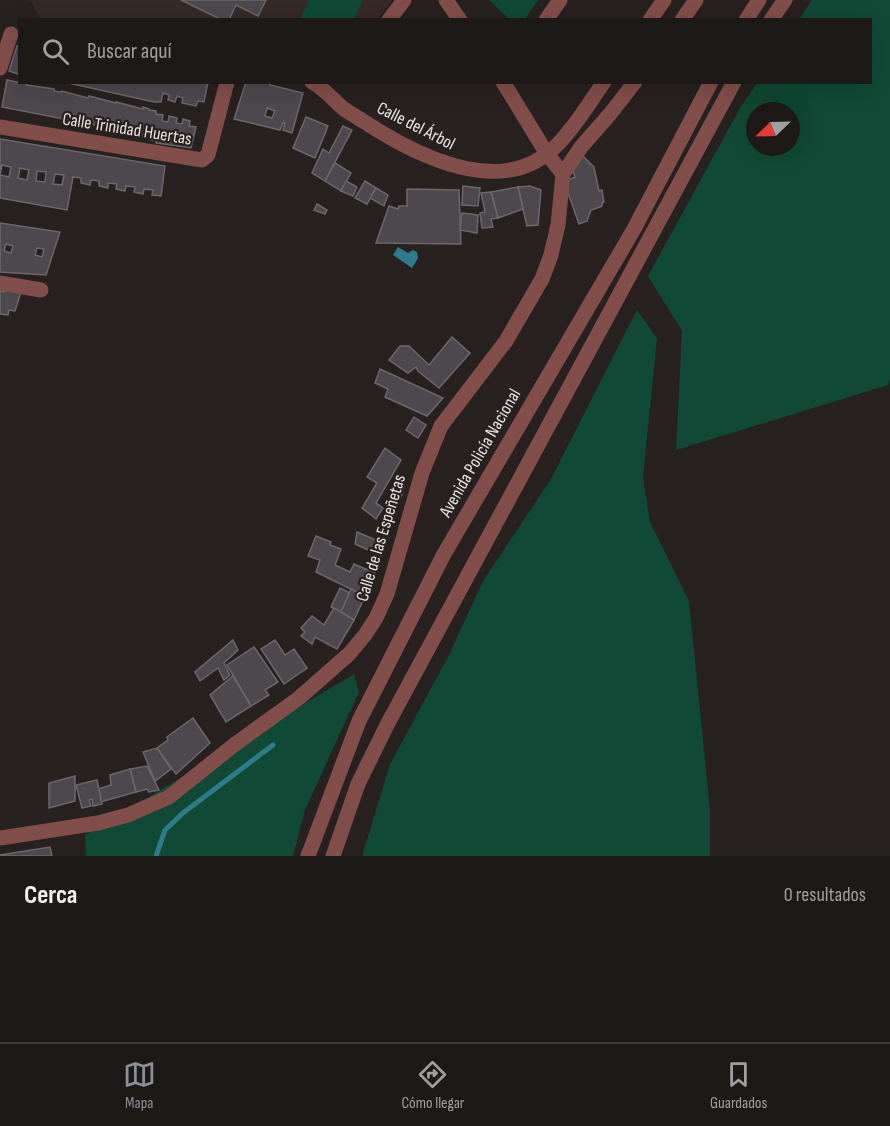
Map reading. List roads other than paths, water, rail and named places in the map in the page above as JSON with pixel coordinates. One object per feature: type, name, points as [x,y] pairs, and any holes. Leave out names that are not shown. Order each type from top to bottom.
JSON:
[{"type":"street","points":[[390,18],[404,0]]},
{"type":"street","points":[[446,0],[459,18]]},
{"type":"street","points":[[547,18],[560,0]]},
{"type":"street","points":[[651,18],[664,0]]},
{"type":"street","points":[[683,18],[696,0]]},
{"type":"street","points":[[747,18],[759,0]]},
{"type":"street","points":[[772,18],[785,0]]},
{"type":"street","points":[[0,68],[10,31]]},
{"type":"street","name":"Calle Trinidad Huertas","points":[[0,127],[202,160],[208,155],[226,84]]},
{"type":"street","points":[[504,84],[547,154],[563,174]]},
{"type":"street","points":[[547,154],[557,145],[603,84]]},
{"type":"street","name":"Calle de las Espeñetas","points":[[0,838],[98,823],[128,815],[169,797],[234,745],[299,698],[349,654],[365,635],[387,594],[422,473],[441,426],[506,341],[542,279],[551,255],[558,225],[563,174],[581,147],[633,84]]},
{"type":"street","name":"Avenida Policía Nacional","points":[[308,856],[359,722],[444,554],[634,229],[710,84]]},
{"type":"street","points":[[333,856],[358,784],[387,725],[733,84]]},
{"type":"street","name":"Calle del Árbol","points":[[331,87],[343,108],[381,133],[450,166],[491,172],[516,168],[547,154]]},
{"type":"street","points":[[0,283],[41,290]]},
{"type":"water","points":[[398,247],[408,253],[413,250],[417,252],[418,258],[412,268],[393,255]]},
{"type":"waterway","points":[[156,856],[165,830],[183,813],[273,745]]}]
